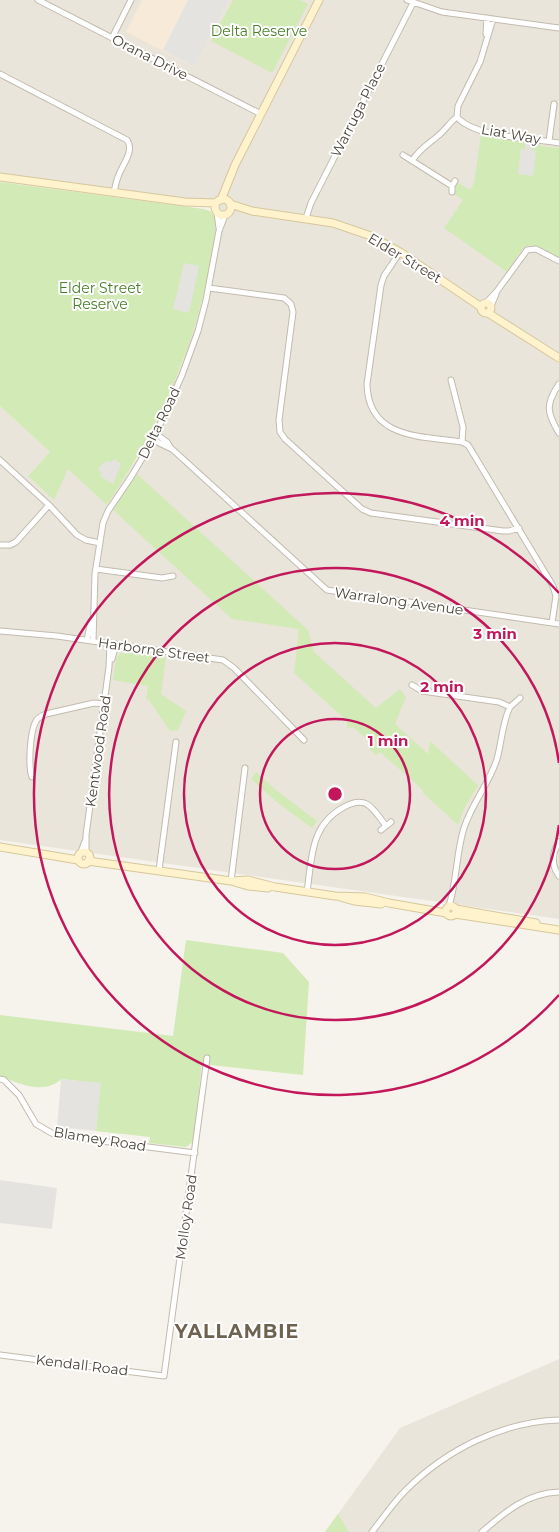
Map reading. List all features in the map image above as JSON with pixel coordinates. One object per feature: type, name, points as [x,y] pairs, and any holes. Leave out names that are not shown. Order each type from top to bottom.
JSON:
[{"type":"street","name":"Orana Drive","points":[[38,0],[261,114]]},
{"type":"street","points":[[112,38],[131,0]]},
{"type":"street","name":"Delta Road","points":[[90,640],[96,569],[103,523],[108,511],[153,440],[182,375],[198,331],[209,288],[221,209],[228,184],[235,165],[319,0]]},
{"type":"street","points":[[407,0],[442,12],[559,28]]},
{"type":"street","name":"Warruga Place","points":[[306,218],[315,195],[413,3]]},
{"type":"street","points":[[412,161],[422,148],[457,118],[456,111],[477,69],[486,42],[490,19]]},
{"type":"street","points":[[0,74],[127,140],[130,144],[130,151],[118,176],[114,192]]},
{"type":"street","points":[[549,141],[554,104]]},
{"type":"street","name":"Liat Way","points":[[457,118],[483,132],[559,143]]},
{"type":"street","points":[[403,155],[453,186]]},
{"type":"street","name":"Elder Street","points":[[0,177],[184,202],[221,209],[306,218],[333,223],[359,231],[382,241],[487,307],[505,322],[559,358]]},
{"type":"street","name":"Delta Road","points":[[228,184],[229,203]]},
{"type":"street","name":"Elder Street","points":[[221,209],[229,203],[252,211]]},
{"type":"street","points":[[487,307],[527,250],[536,249],[559,261]]},
{"type":"street","points":[[400,252],[384,276],[379,292],[367,379],[368,401],[378,418],[389,428],[396,431],[468,444],[554,590],[555,600],[552,623]]},
{"type":"street","points":[[209,288],[284,298],[291,304],[294,312],[279,420],[280,432],[285,439],[359,507],[371,513],[503,531],[519,528]]},
{"type":"street","points":[[451,380],[462,428],[462,442]]},
{"type":"street","points":[[559,384],[548,407],[550,416],[559,433]]},
{"type":"street","name":"Warralong Avenue","points":[[156,434],[327,590],[559,624]]},
{"type":"street","name":"Warralong Avenue","points":[[153,440],[172,449]]},
{"type":"street","points":[[0,460],[49,505],[81,538],[100,542]]},
{"type":"street","points":[[0,545],[10,545],[16,542],[49,505]]},
{"type":"street","points":[[96,569],[162,578],[173,576]]},
{"type":"street","name":"Harborne Street","points":[[0,631],[90,640],[218,659],[227,662],[304,740]]},
{"type":"street","name":"Kentwood Road","points":[[84,856],[113,644]]},
{"type":"street","points":[[412,685],[422,691],[499,702],[510,707]]},
{"type":"street","points":[[451,910],[464,828],[492,772],[500,746],[506,714],[510,707],[520,698]]},
{"type":"street","points":[[32,777],[29,760],[33,728],[37,719],[46,714],[89,704],[105,704]]},
{"type":"street","points":[[160,870],[176,742]]},
{"type":"street","points":[[231,881],[245,768]]},
{"type":"street","points":[[307,892],[317,834],[325,821],[334,812],[354,802],[362,802],[371,807],[383,828],[391,822]]},
{"type":"street","points":[[559,842],[554,852],[553,860],[559,876]]},
{"type":"street","points":[[0,848],[58,856],[84,856],[111,864],[231,881],[259,888],[275,887],[335,896],[360,902],[451,910],[559,926]]},
{"type":"street","points":[[451,910],[559,930]]},
{"type":"street","name":"Molloy Road","points":[[164,1376],[195,1153],[206,1058]]},
{"type":"street","name":"Blamey Road","points":[[0,1079],[4,1080],[19,1096],[36,1124],[55,1135],[195,1153]]},
{"type":"street","name":"Kendall Road","points":[[0,1355],[164,1376]]},
{"type":"street","points":[[372,1532],[406,1490],[437,1463],[451,1454],[500,1431],[559,1420]]},
{"type":"street","points":[[482,1532],[524,1500],[542,1494],[559,1492]]},
{"type":"shaded area","points":[[0,0],[559,0],[559,919],[0,840],[0,406],[50,452],[28,476],[68,468],[107,504],[140,454],[159,417],[183,361],[204,291],[216,224],[212,204],[208,201],[0,173]]},
{"type":"shaded area","points":[[142,0],[229,0],[194,67],[126,32]]},
{"type":"shaded area","points":[[188,0],[229,0],[194,67],[163,50]]},
{"type":"shaded area","points":[[525,141],[534,143],[531,150],[536,151],[533,176],[518,174],[521,149],[525,150]]},
{"type":"shaded area","points":[[184,263],[199,266],[189,313],[173,309]]},
{"type":"shaded area","points":[[115,459],[121,464],[113,484],[100,476],[102,473],[98,470],[102,464]]},
{"type":"shaded area","points":[[61,1079],[101,1083],[96,1131],[57,1127]]},
{"type":"shaded area","points":[[0,1180],[57,1188],[52,1229],[0,1223]]},
{"type":"shaded area","points":[[559,1359],[559,1532],[325,1532],[400,1428]]},
{"type":"green space","name":"Delta Reserve","points":[[233,0],[300,0],[308,4],[272,73],[211,41]]},
{"type":"green space","points":[[481,134],[559,148],[559,257],[540,248],[528,246],[524,248],[507,272],[444,228],[463,200],[454,194],[457,182],[470,190],[474,183]]},
{"type":"green space","name":"Elder Street Reserve","points":[[0,182],[204,209],[210,211],[215,218],[215,237],[202,299],[183,361],[157,421],[107,505],[68,469],[54,500],[28,476],[50,452],[0,406]]},
{"type":"green space","points":[[137,474],[308,630],[314,652],[376,708],[400,689],[406,697],[395,724],[428,754],[430,741],[478,785],[464,809],[458,825],[423,793],[423,790],[380,752],[376,755],[367,747],[370,742],[353,727],[347,728],[347,721],[294,673],[299,629],[232,619],[113,510]]},
{"type":"green space","points":[[121,652],[166,657],[161,694],[186,711],[178,730],[170,731],[149,700],[146,699],[148,686],[113,680],[116,659]]},
{"type":"green space","points":[[256,772],[276,790],[317,821],[312,828],[278,803],[251,779]]},
{"type":"green space","points":[[186,940],[283,953],[309,982],[303,1075],[202,1064],[193,1142],[186,1147],[149,1143],[150,1137],[96,1131],[100,1084],[62,1079],[55,1084],[39,1087],[23,1085],[0,1076],[0,1015],[173,1036]]},
{"type":"green space","points":[[338,1514],[349,1532],[325,1532]]},
{"type":"district","name":"YALLAMBIE","points":[[237,1331]]}]
